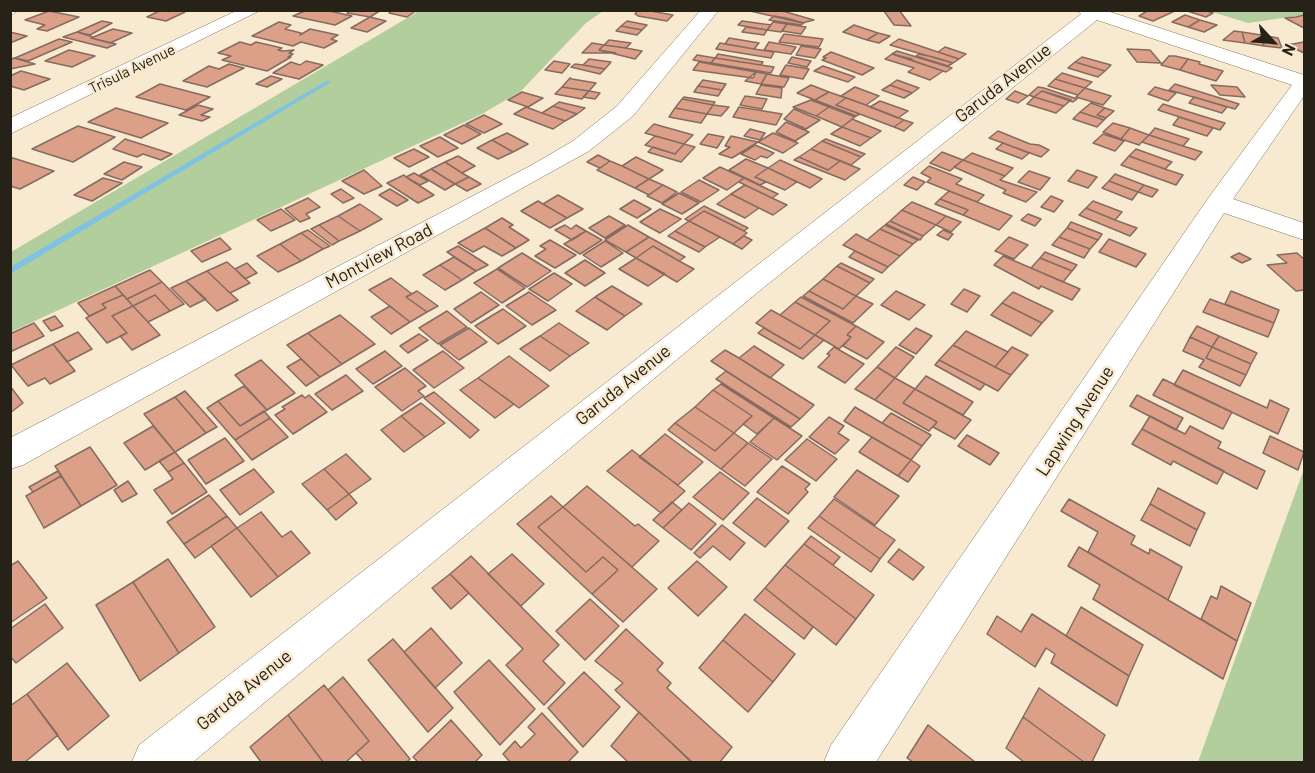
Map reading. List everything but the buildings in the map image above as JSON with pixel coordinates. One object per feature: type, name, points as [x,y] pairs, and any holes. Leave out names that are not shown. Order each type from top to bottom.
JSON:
[{"type":"street","name":"Trisula Avenue","points":[[10,127],[253,10]]},
{"type":"street","name":"Montview Road","points":[[10,455],[539,171],[581,146],[625,111],[711,10]]},
{"type":"street","points":[[1089,12],[1304,82]]},
{"type":"street","name":"Garuda Avenue","points":[[156,762],[1089,12]]},
{"type":"street","name":"Lapwing Avenue","points":[[848,762],[1218,202],[1304,82]]},
{"type":"street","points":[[1218,202],[1305,232]]},
{"type":"green space","points":[[1304,10],[1304,15],[1248,23],[1209,11]]},
{"type":"green space","points":[[419,11],[603,11],[586,23],[521,91],[482,114],[11,332],[11,252]]},
{"type":"green space","points":[[1304,469],[1304,762],[1198,762],[1226,684]]},
{"type":"waterway","points":[[10,271],[328,82]]}]
